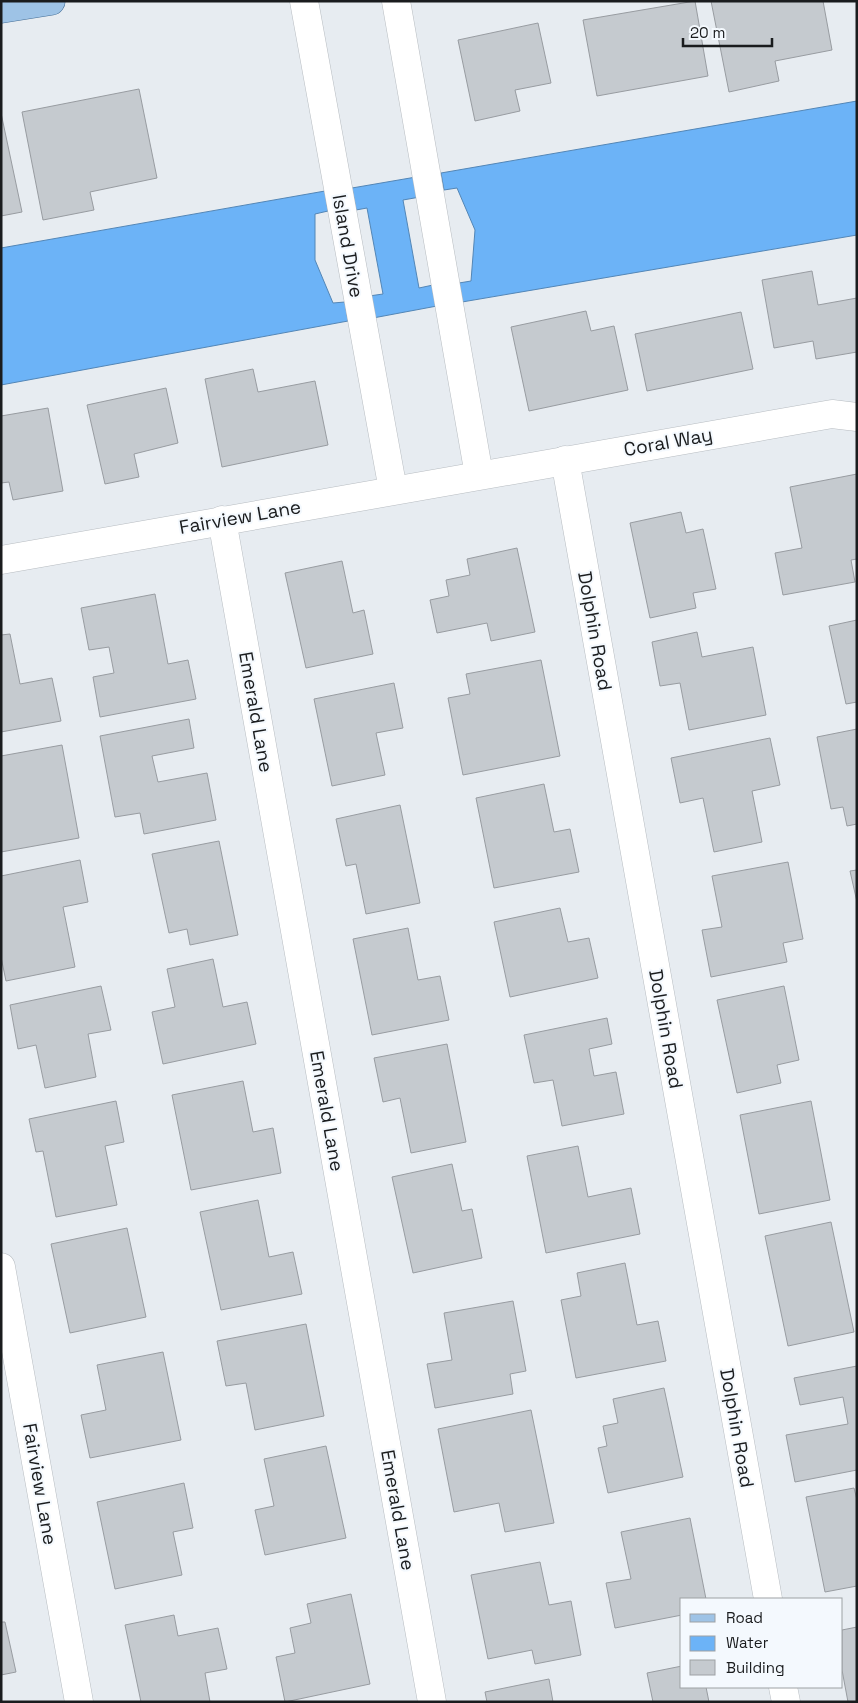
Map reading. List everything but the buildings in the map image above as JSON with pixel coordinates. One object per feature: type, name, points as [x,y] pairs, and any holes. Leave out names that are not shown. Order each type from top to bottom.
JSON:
[{"type":"main road","points":[[1,9],[51,1]]},
{"type":"street","name":"Island Drive","points":[[304,1],[392,490]]},
{"type":"street","points":[[396,1],[479,475]]},
{"type":"street","name":"Coral Way","points":[[479,475],[832,414],[857,417]]},
{"type":"street","name":"Dolphin Road","points":[[565,460],[768,1598]]},
{"type":"street","name":"Fairview Lane","points":[[1,560],[479,475]]},
{"type":"street","name":"Emerald Lane","points":[[222,520],[432,1702]]},
{"type":"street","name":"Fairview Lane","points":[[1,1267],[78,1702]]},
{"type":"street","points":[[783,1688],[786,1702]]},
{"type":"water","points":[[857,101],[857,235],[462,302],[459,283],[471,281],[475,230],[457,188],[444,190],[441,173]]},
{"type":"water","points":[[416,177],[420,197],[403,200],[419,288],[433,285],[437,306],[373,318],[369,296],[383,294],[367,208],[356,210],[352,188]]},
{"type":"water","points":[[325,191],[328,211],[315,214],[315,260],[333,303],[345,302],[348,321],[1,385],[1,248]]}]
